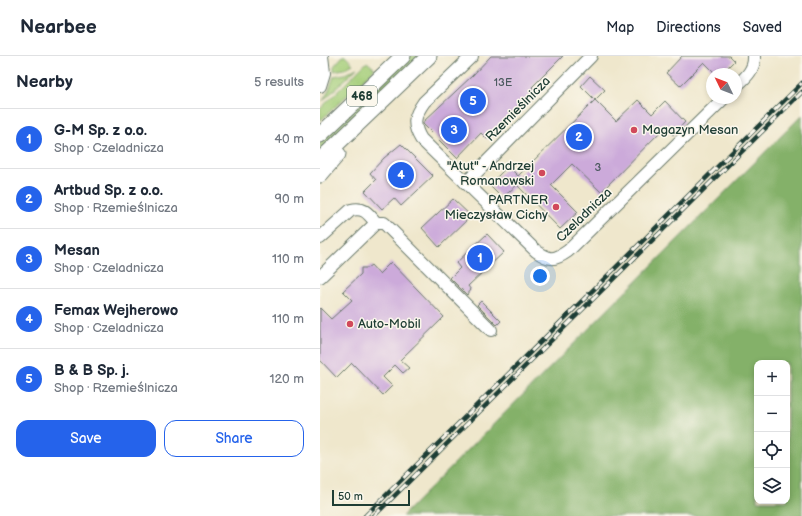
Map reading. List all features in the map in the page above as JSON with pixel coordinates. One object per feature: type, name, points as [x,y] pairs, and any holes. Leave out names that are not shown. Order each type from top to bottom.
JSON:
[{"type":"main road","name":"468","points":[[320,135],[403,56]]},
{"type":"main road","name":"468","points":[[320,160],[429,56]]},
{"type":"main road","points":[[320,175],[391,93]]},
{"type":"street","points":[[320,86],[324,73],[322,56]]},
{"type":"street","name":"Czeladnicza","points":[[472,56],[424,102],[418,111],[415,120],[416,130],[421,139],[536,251],[552,259],[568,251],[718,104]]},
{"type":"street","name":"Rzemieślnicza","points":[[466,183],[591,56]]},
{"type":"street","points":[[742,80],[753,67],[754,56]]},
{"type":"street","points":[[320,238],[350,210],[357,208],[362,209],[376,223]]},
{"type":"street","points":[[320,277],[376,223],[384,223],[491,330]]},
{"type":"green space","points":[[343,56],[345,56],[353,64],[344,69],[334,71],[334,66]]},
{"type":"green space","points":[[410,56],[420,56],[320,151],[320,142]]},
{"type":"green space","points":[[367,62],[375,69],[320,121],[320,109]]},
{"type":"green space","points":[[357,68],[323,101],[334,76],[345,74]]},
{"type":"green space","points":[[802,115],[802,516],[402,516]]},
{"type":"building","points":[[491,56],[563,56],[532,87],[536,91],[505,122],[487,139],[481,133],[457,158],[423,124],[423,122]]},
{"type":"building","points":[[682,56],[729,56],[734,61],[727,68],[710,68],[704,62],[680,86],[666,73]]},
{"type":"building","points":[[590,76],[605,90],[595,100],[581,86]]},
{"type":"building","points":[[595,100],[616,121],[638,100],[652,114],[665,101],[685,122],[673,135],[665,127],[601,192],[572,164],[551,185],[578,212],[560,229],[517,185],[502,198],[489,185],[508,166],[518,176]]},
{"type":"building","points":[[401,144],[433,176],[401,206],[394,198],[382,209],[365,191],[376,180],[370,173],[384,158]]},
{"type":"building","points":[[453,199],[471,216],[439,247],[422,228]]},
{"type":"building","points":[[487,234],[504,252],[468,286],[471,290],[467,295],[450,278],[460,268],[456,263]]},
{"type":"building","points":[[391,262],[444,317],[400,360],[409,368],[403,373],[395,365],[383,377],[392,386],[383,395],[352,363],[337,378],[320,360],[320,308],[331,319],[352,300],[343,291],[361,274],[361,268],[367,268],[371,265],[379,274]]},
{"type":"building","points":[[481,301],[501,321],[497,325],[477,305]]},
{"type":"railway","points":[[365,516],[802,83]]},
{"type":"railway","points":[[374,516],[802,92]]},
{"type":"place","name":"B & B Sp. j.","points":[[473,101]]},
{"type":"place","name":"Mesan","points":[[454,130]]},
{"type":"place","name":"Magazyn Mesan","points":[[634,130]]},
{"type":"place","name":"Artbud Sp. z o.o.","points":[[579,137]]},
{"type":"place","name":"\"Atut\" - Andrzej Romanowski","points":[[542,173]]},
{"type":"place","name":"Femax Wejherowo","points":[[401,175]]},
{"type":"place","name":"PARTNER Mieczysław Cichy","points":[[556,207]]},
{"type":"place","name":"G-M Sp. z o.o.","points":[[480,258]]},
{"type":"place","name":"Auto-Mobil","points":[[350,324]]}]
